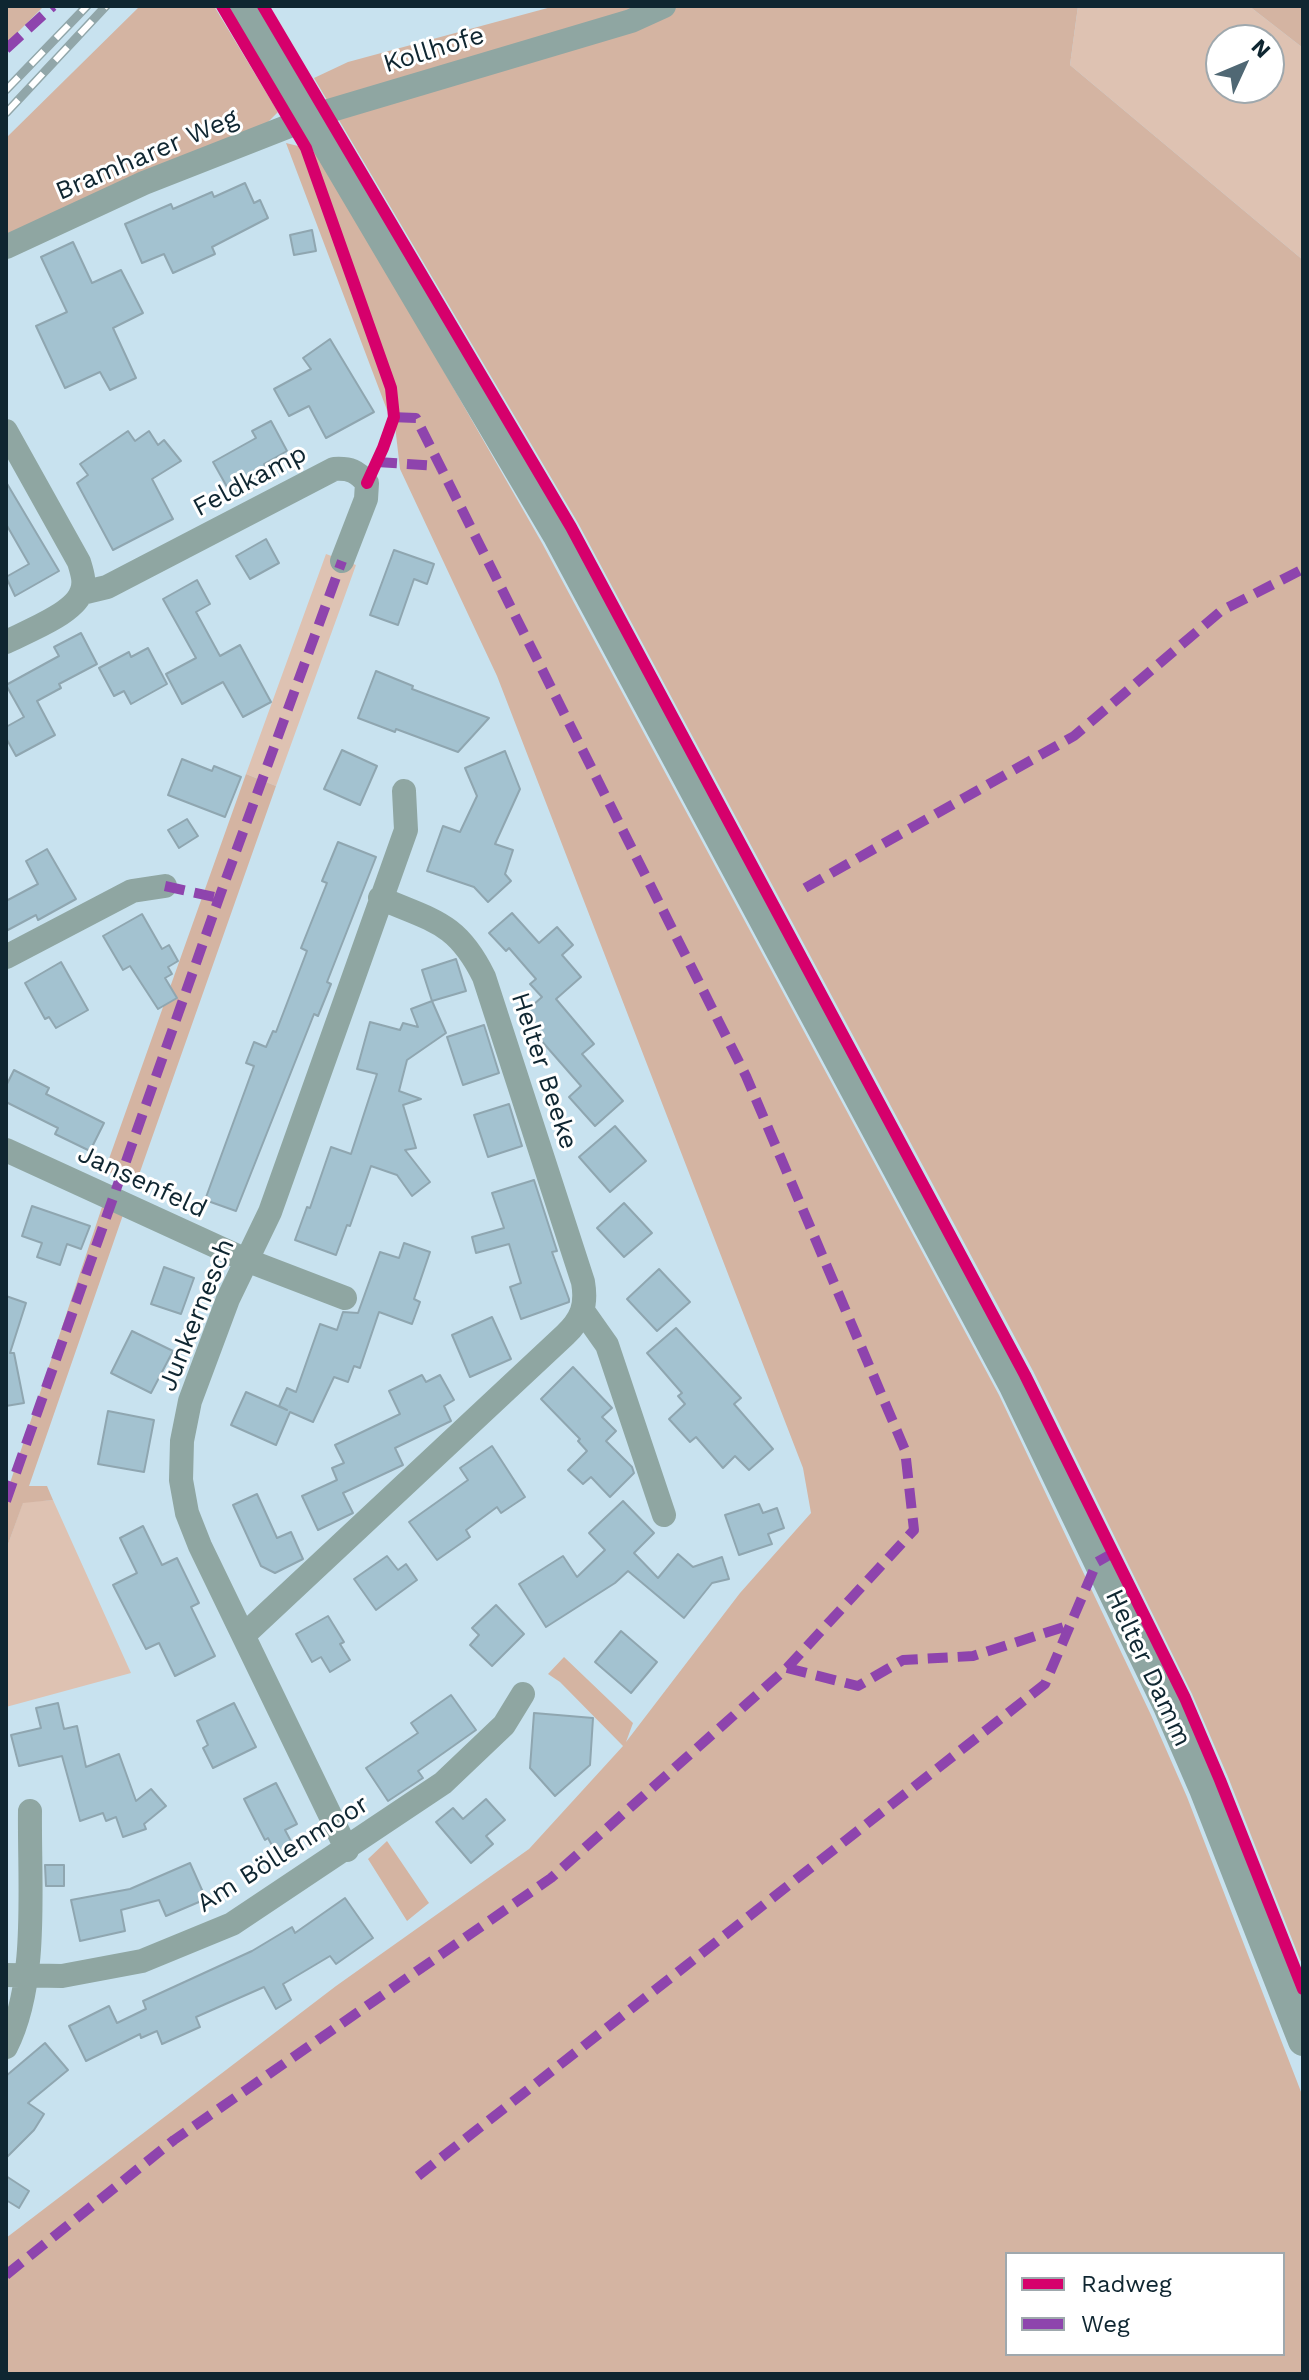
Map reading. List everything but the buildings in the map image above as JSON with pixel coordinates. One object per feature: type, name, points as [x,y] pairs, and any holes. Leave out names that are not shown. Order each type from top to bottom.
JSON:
[{"type":"street","name":"Helter Damm","points":[[245,6],[557,534],[1014,1386],[1168,1706],[1303,2041]]},
{"type":"street","name":"Kollhofe","points":[[312,118],[631,21],[664,6]]},
{"type":"street","name":"Bramharer Weg","points":[[6,247],[144,183],[312,118]]},
{"type":"street","points":[[6,431],[79,562],[84,577],[82,593]]},
{"type":"street","name":"Feldkamp","points":[[6,642],[64,611],[82,593],[107,587],[334,469],[349,468],[367,483],[366,499],[342,561]]},
{"type":"street","name":"Junkernesch","points":[[347,1850],[200,1546],[187,1513],[181,1480],[182,1441],[190,1401],[228,1299],[270,1212],[406,830],[404,791]]},
{"type":"street","points":[[6,957],[132,891],[165,886]]},
{"type":"street","name":"Helter Beeke","points":[[380,898],[455,933],[484,977],[583,1282],[586,1297],[583,1311]]},
{"type":"street","name":"Jansenfeld","points":[[6,1150],[246,1260],[345,1298]]},
{"type":"street","points":[[583,1311],[607,1345],[664,1515]]},
{"type":"street","points":[[244,1635],[578,1323],[583,1311]]},
{"type":"street","name":"Am Böllenmoor","points":[[17,1976],[62,1976],[142,1961],[232,1924],[443,1783],[504,1725],[523,1694]]},
{"type":"street","points":[[6,2047],[21,2013],[17,1976],[30,1811]]},
{"type":"shaded area","points":[[6,6],[44,6],[6,44]]},
{"type":"shaded area","points":[[140,6],[214,6],[278,112],[263,127],[6,235],[6,138]]},
{"type":"shaded area","points":[[555,6],[1078,6],[1070,65],[1303,260],[1303,1967],[1192,1694],[1033,1371],[578,523],[314,78],[348,62]]},
{"type":"shaded area","points":[[1078,6],[1249,6],[1272,24],[1205,24],[1205,104],[1285,104],[1285,34],[1303,48],[1303,260],[1070,65]]},
{"type":"shaded area","points":[[1249,6],[1303,6],[1303,48],[1285,34],[1285,24],[1272,24]]},
{"type":"shaded area","points":[[286,143],[321,156],[542,543],[999,1395],[1151,1715],[1187,1797],[1303,2097],[1303,2374],[6,2374],[6,2238],[336,1986],[529,1849],[623,1746],[560,1682],[548,1674],[564,1657],[633,1723],[626,1742],[740,1593],[811,1513],[803,1468],[497,676],[400,469],[394,417],[387,410]]},
{"type":"shaded area","points":[[326,554],[356,565],[276,786],[246,774]]},
{"type":"shaded area","points":[[246,774],[276,786],[135,1186],[105,1170]]},
{"type":"shaded area","points":[[103,1204],[124,1212],[29,1486],[47,1486],[53,1500],[23,1503],[6,1550],[6,1495]]},
{"type":"shaded area","points":[[53,1500],[131,1673],[6,1707],[6,1550],[23,1502]]},
{"type":"shaded area","points":[[387,1841],[429,1903],[407,1921],[368,1859]]},
{"type":"railway","points":[[6,90],[87,6]]},
{"type":"railway","points":[[6,113],[106,6]]},
{"type":"marked path","points":[[6,49],[53,6]]},
{"type":"marked path","points":[[6,2275],[174,2140],[551,1878],[787,1668],[914,1530],[905,1450],[746,1076],[416,418],[394,417]]},
{"type":"marked path","points":[[377,462],[439,466]]},
{"type":"marked path","points":[[6,1501],[342,561]]},
{"type":"marked path","points":[[805,888],[1074,736],[1221,611],[1303,569]]},
{"type":"marked path","points":[[165,886],[219,898]]},
{"type":"marked path","points":[[418,2176],[1045,1684],[1097,1562],[1113,1553]]},
{"type":"marked path","points":[[787,1668],[858,1686],[903,1660],[973,1656],[1070,1625]]},
{"type":"cycle path","points":[[222,6],[306,148],[391,388],[394,417],[367,483]]},
{"type":"cycle path","points":[[263,6],[571,527],[1025,1375],[1185,1698],[1303,1989]]}]
